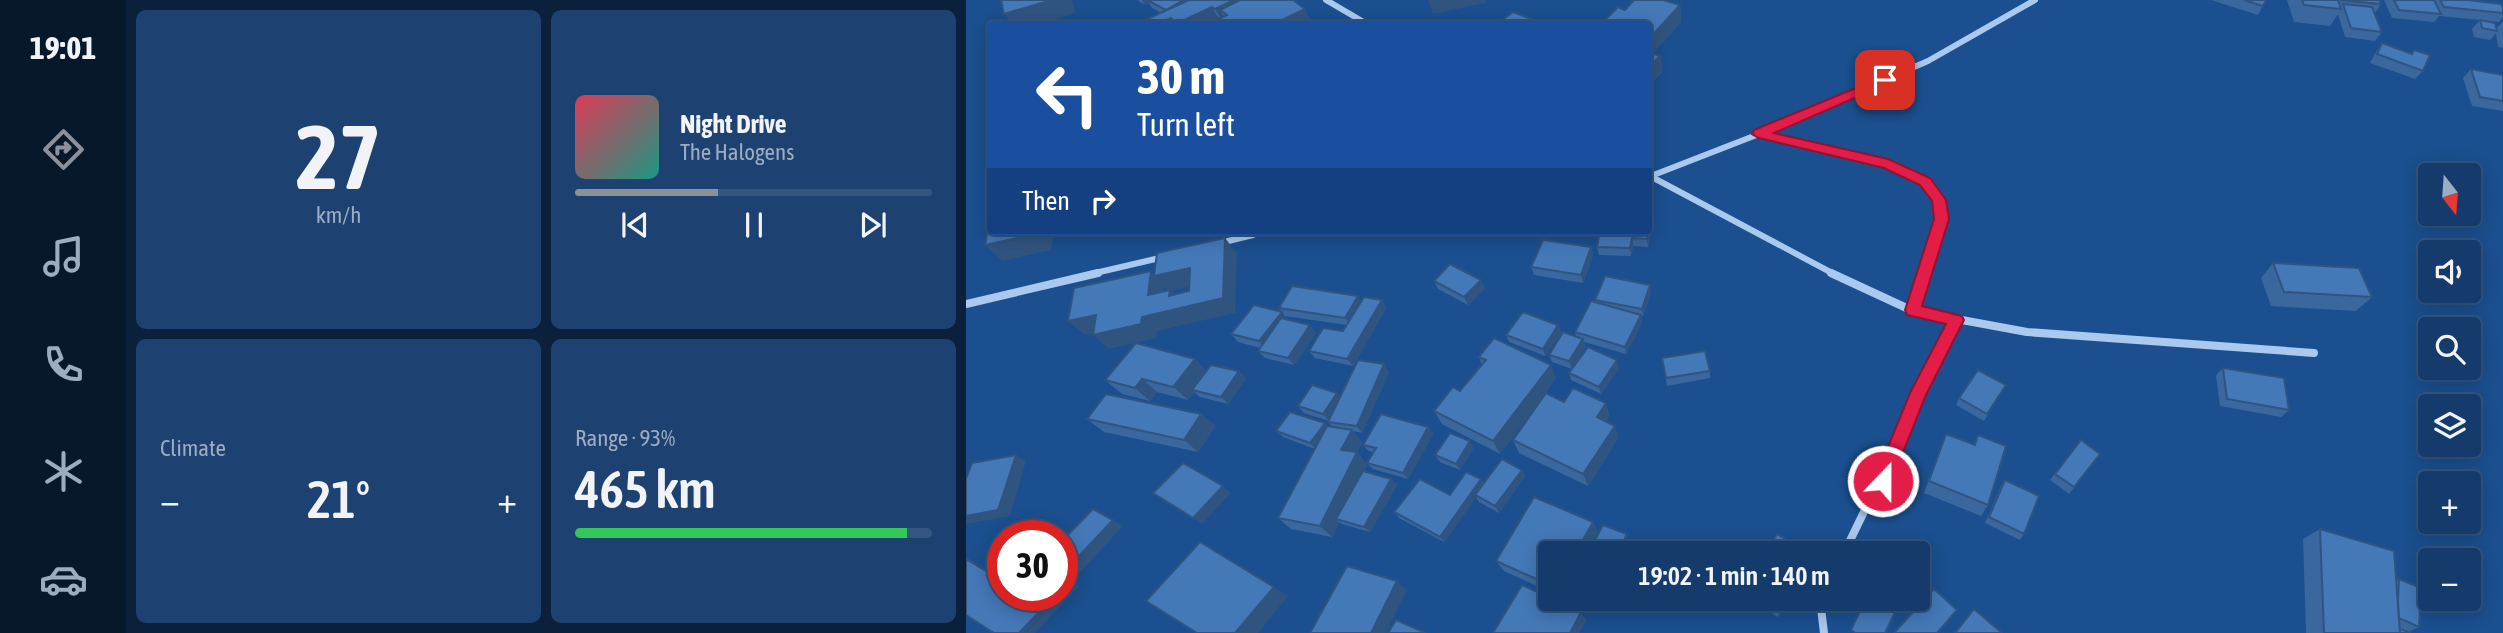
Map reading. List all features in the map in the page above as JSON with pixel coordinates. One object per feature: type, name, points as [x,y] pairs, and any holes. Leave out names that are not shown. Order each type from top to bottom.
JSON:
[{"type":"street","points":[[1326,0],[1362,21]]},
{"type":"street","points":[[1652,175],[1759,134],[1955,48],[2035,0]]},
{"type":"street","points":[[1759,134],[1888,164],[1925,181],[1939,200],[1942,219],[1913,310]]},
{"type":"street","points":[[1652,177],[1858,287],[1913,310],[2027,332],[2314,353]]},
{"type":"street","points":[[1214,245],[1254,235]]},
{"type":"street","points":[[966,304],[1175,254]]},
{"type":"street","points":[[1850,541],[1883,481],[1919,393],[1956,320]]},
{"type":"street","points":[[1821,611],[1824,633]]},
{"type":"building","points":[[1001,0],[1052,0],[1004,14]]},
{"type":"building","points":[[1147,0],[1184,0],[1166,10]]},
{"type":"building","points":[[1189,0],[1234,0],[1182,21],[1174,21],[1171,18],[1164,21],[1143,21]]},
{"type":"building","points":[[1240,0],[1293,0],[1305,9],[1280,21],[1214,21],[1227,15],[1220,10]]},
{"type":"building","points":[[1634,0],[1663,0],[1680,5],[1652,36],[1652,21],[1606,19],[1618,7],[1625,10]]},
{"type":"building","points":[[2244,0],[2266,0],[2263,6]]},
{"type":"building","points":[[2302,0],[2338,0],[2341,9],[2304,5]]},
{"type":"building","points":[[2340,0],[2379,0],[2381,4]]},
{"type":"building","points":[[2394,0],[2434,0],[2441,14],[2399,10]]},
{"type":"building","points":[[2440,0],[2501,4],[2503,13],[2444,7]]},
{"type":"building","points":[[2343,4],[2372,7],[2382,32],[2351,28]]},
{"type":"building","points":[[1513,12],[1537,21],[1501,21]]},
{"type":"building","points":[[2480,20],[2495,23],[2497,31],[2482,28]]},
{"type":"building","points":[[2382,43],[2412,54],[2414,50],[2430,55],[2423,71],[2377,54]]},
{"type":"building","points":[[1652,53],[1660,56],[1652,64]]},
{"type":"building","points":[[2471,69],[2503,75],[2503,101],[2480,97]]},
{"type":"building","points":[[987,235],[1030,235],[985,245]]},
{"type":"building","points":[[1599,235],[1648,235],[1647,239],[1632,238],[1630,248],[1597,247]]},
{"type":"building","points":[[1225,238],[1223,298],[1142,317],[1141,324],[1093,335],[1096,315],[1068,321],[1074,288],[1151,271],[1148,295],[1170,290],[1169,296],[1189,291],[1190,268],[1154,276],[1157,253]]},
{"type":"building","points":[[1543,240],[1591,247],[1581,275],[1531,267]]},
{"type":"building","points":[[2273,263],[2359,268],[2372,297],[2284,292]]},
{"type":"building","points":[[1450,264],[1481,280],[1464,297],[1434,281]]},
{"type":"building","points":[[1605,276],[1650,285],[1642,309],[1595,300]]},
{"type":"building","points":[[1292,286],[1358,296],[1345,318],[1279,308]]},
{"type":"building","points":[[1364,297],[1382,300],[1347,359],[1309,351],[1323,328],[1343,331]]},
{"type":"building","points":[[1591,301],[1641,315],[1625,347],[1575,332]]},
{"type":"building","points":[[1254,305],[1282,312],[1259,341],[1231,334]]},
{"type":"building","points":[[1523,312],[1558,325],[1543,349],[1506,335]]},
{"type":"building","points":[[1281,318],[1310,325],[1288,358],[1258,351]]},
{"type":"building","points":[[1563,332],[1583,339],[1569,361],[1549,355]]},
{"type":"building","points":[[1494,338],[1551,365],[1493,441],[1434,411],[1453,387],[1460,391],[1486,360],[1479,357]]},
{"type":"building","points":[[1136,343],[1195,359],[1173,387],[1142,379],[1135,388],[1105,380]]},
{"type":"building","points":[[1588,347],[1617,360],[1599,387],[1569,373]]},
{"type":"building","points":[[1705,351],[1710,371],[1666,378],[1662,358]]},
{"type":"building","points":[[1358,360],[1384,364],[1357,426],[1328,422]]},
{"type":"building","points":[[1211,365],[1239,371],[1221,397],[1192,390]]},
{"type":"building","points":[[2223,368],[2284,378],[2289,410],[2227,399]]},
{"type":"building","points":[[1978,370],[2006,385],[1987,414],[1959,398]]},
{"type":"building","points":[[1312,385],[1337,393],[1323,414],[1298,406]]},
{"type":"building","points":[[1573,388],[1606,403],[1597,417],[1615,426],[1583,474],[1513,440],[1546,393],[1564,402]]},
{"type":"building","points":[[1106,394],[1201,414],[1184,440],[1087,419]]},
{"type":"building","points":[[1290,412],[1325,423],[1310,443],[1276,431]]},
{"type":"building","points":[[1381,414],[1428,427],[1403,473],[1367,463],[1376,448],[1363,445]]},
{"type":"building","points":[[1327,426],[1352,430],[1341,450],[1357,452],[1320,526],[1278,518]]},
{"type":"building","points":[[1450,433],[1470,441],[1456,464],[1435,455]]},
{"type":"building","points":[[1946,434],[1975,445],[1978,435],[2006,446],[1988,505],[1929,481]]},
{"type":"building","points":[[2081,440],[2100,454],[2074,487],[2055,474]]},
{"type":"building","points":[[1016,455],[998,510],[966,516],[966,479],[972,463]]},
{"type":"building","points":[[1502,459],[1522,470],[1495,506],[1475,495]]},
{"type":"building","points":[[1183,463],[1223,486],[1193,518],[1153,493]]},
{"type":"building","points":[[1363,471],[1391,479],[1364,527],[1336,519]]},
{"type":"building","points":[[1466,472],[1481,479],[1440,537],[1394,512],[1420,479],[1450,495]]},
{"type":"building","points":[[2005,480],[2039,496],[2024,534],[1989,517]]},
{"type":"building","points":[[1534,497],[1593,522],[1584,538],[1592,541],[1538,541],[1538,580],[1496,561]]},
{"type":"building","points":[[1093,509],[1113,520],[1078,557],[1078,524]]},
{"type":"building","points":[[1603,525],[1627,534],[1624,541],[1595,541]]},
{"type":"building","points":[[2320,529],[2394,551],[2400,633],[2324,633]]},
{"type":"building","points":[[1777,534],[1789,541],[1773,541]]},
{"type":"building","points":[[1200,542],[1274,587],[1235,633],[1197,633],[1146,601]]},
{"type":"building","points":[[966,559],[987,571],[987,611],[1040,611],[1019,633],[994,633],[966,615]]},
{"type":"building","points":[[1347,566],[1397,581],[1371,633],[1310,633]]},
{"type":"building","points":[[2399,579],[2418,587],[2419,627],[2399,618]]},
{"type":"building","points":[[1522,585],[1538,592],[1538,611],[1581,612],[1570,633],[1493,633]]},
{"type":"building","points":[[1934,589],[1957,610],[1937,633],[1894,633],[1914,611],[1930,611],[1930,593]]},
{"type":"building","points":[[1974,609],[2002,633],[1955,633]]},
{"type":"building","points":[[1860,611],[1896,611],[1885,633],[1856,633],[1851,630]]},
{"type":"building","points":[[1396,620],[1426,633],[1388,633]]},
{"type":"route","points":[[1883,481],[1919,393],[1956,320],[1913,310],[1942,219],[1939,200],[1925,181],[1888,164],[1759,134],[1885,80]]}]
